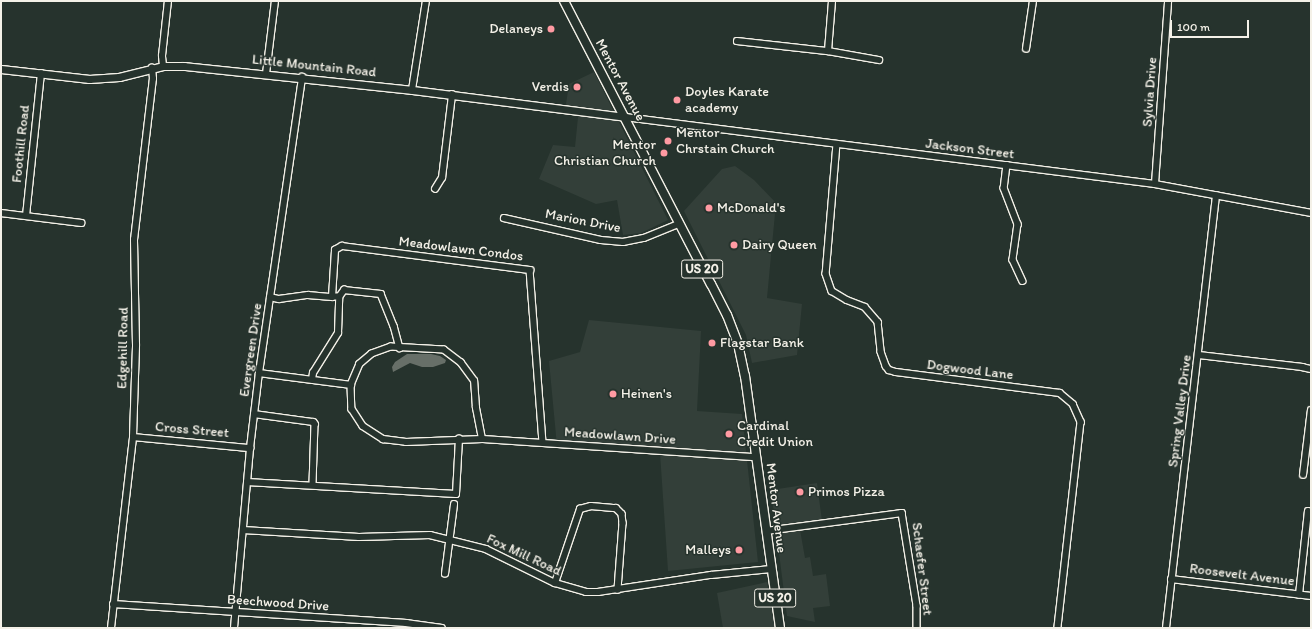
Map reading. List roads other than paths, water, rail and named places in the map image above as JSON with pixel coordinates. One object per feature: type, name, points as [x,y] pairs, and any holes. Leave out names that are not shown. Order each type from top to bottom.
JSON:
[{"type":"main road","name":"Mentor Avenue","points":[[564,1],[727,315],[738,344],[743,363],[780,628]]},
{"type":"street","points":[[163,66],[162,56],[168,1]]},
{"type":"street","points":[[266,74],[275,1]]},
{"type":"street","points":[[412,90],[426,1]]},
{"type":"street","points":[[828,51],[832,1]]},
{"type":"street","points":[[1026,49],[1032,1]]},
{"type":"street","name":"Sylvia Drive","points":[[1155,184],[1168,1]]},
{"type":"street","points":[[737,41],[828,51],[879,60]]},
{"type":"street","name":"Little Mountain Road","points":[[1,69],[89,79],[120,76],[163,66],[184,66],[302,77],[625,117]]},
{"type":"street","name":"Edgehill Road","points":[[111,628],[133,437],[136,345],[134,240],[153,79],[152,68]]},
{"type":"street","name":"Foothill Road","points":[[26,216],[41,74]]},
{"type":"street","name":"Evergreen Drive","points":[[234,628],[250,448],[259,373],[302,77]]},
{"type":"street","points":[[435,189],[442,178],[452,95]]},
{"type":"street","name":"Jackson Street","points":[[625,117],[1155,184],[1311,213]]},
{"type":"street","name":"Dogwood Lane","points":[[837,144],[826,274],[832,291],[847,300],[865,307],[878,322],[881,352],[889,370],[1060,393],[1073,404],[1081,422],[1058,628]]},
{"type":"street","points":[[1007,165],[1004,188],[1016,215],[1018,224],[1013,260],[1023,281]]},
{"type":"street","name":"Spring Valley Drive","points":[[1166,628],[1199,355],[1216,196]]},
{"type":"street","points":[[1,212],[81,223]]},
{"type":"street","name":"Marion Drive","points":[[504,218],[602,240],[623,242],[644,238],[679,224]]},
{"type":"street","name":"Meadowlawn Condos","points":[[332,297],[335,250],[342,246],[530,270],[543,443]]},
{"type":"street","points":[[312,380],[313,373],[338,332],[339,297],[344,290],[381,294],[394,326],[400,348]]},
{"type":"street","points":[[270,297],[279,299],[308,295],[339,297]]},
{"type":"street","name":"Meadowlawn Drive","points":[[482,439],[474,382],[461,363],[444,350],[391,347],[372,354],[360,364],[351,385],[352,409],[363,426],[382,438],[406,442],[482,439],[756,457]]},
{"type":"street","points":[[1199,355],[1302,366],[1311,369]]},
{"type":"street","points":[[259,373],[351,385]]},
{"type":"street","points":[[1303,475],[1311,410]]},
{"type":"street","points":[[254,414],[313,422],[315,424],[312,485]]},
{"type":"street","name":"Cross Street","points":[[133,437],[250,448]]},
{"type":"street","points":[[247,482],[456,494],[459,439]]},
{"type":"street","points":[[445,574],[454,505]]},
{"type":"street","points":[[555,583],[580,509],[591,506],[616,508],[622,514],[623,524],[618,590]]},
{"type":"street","points":[[1299,595],[1308,511]]},
{"type":"street","name":"Schaefer Street","points":[[766,531],[902,513],[917,606],[917,628]]},
{"type":"street","name":"Fox Mill Road","points":[[243,530],[359,537],[430,535],[486,549],[555,583],[586,592],[618,590],[711,575],[771,569]]},
{"type":"street","name":"Roosevelt Avenue","points":[[1171,578],[1311,596]]},
{"type":"street","name":"Beechwood Drive","points":[[113,604],[406,623],[442,628]]},
{"type":"place","name":"Delaneys","points":[[551,29]]},
{"type":"place","name":"Verdis","points":[[577,87]]},
{"type":"place","name":"Doyles Karate academy","points":[[677,100]]},
{"type":"place","name":"Mentor Chrstain Church","points":[[668,141]]},
{"type":"place","name":"Mentor Christian Church","points":[[664,153]]},
{"type":"place","name":"McDonald's","points":[[709,208]]},
{"type":"place","name":"Dairy Queen","points":[[734,245]]},
{"type":"place","name":"Flagstar Bank","points":[[712,343]]},
{"type":"place","name":"Heinen's","points":[[613,394]]},
{"type":"place","name":"Cardinal Credit Union","points":[[729,434]]},
{"type":"place","name":"Primos Pizza","points":[[800,492]]},
{"type":"place","name":"Malleys","points":[[739,550]]}]
